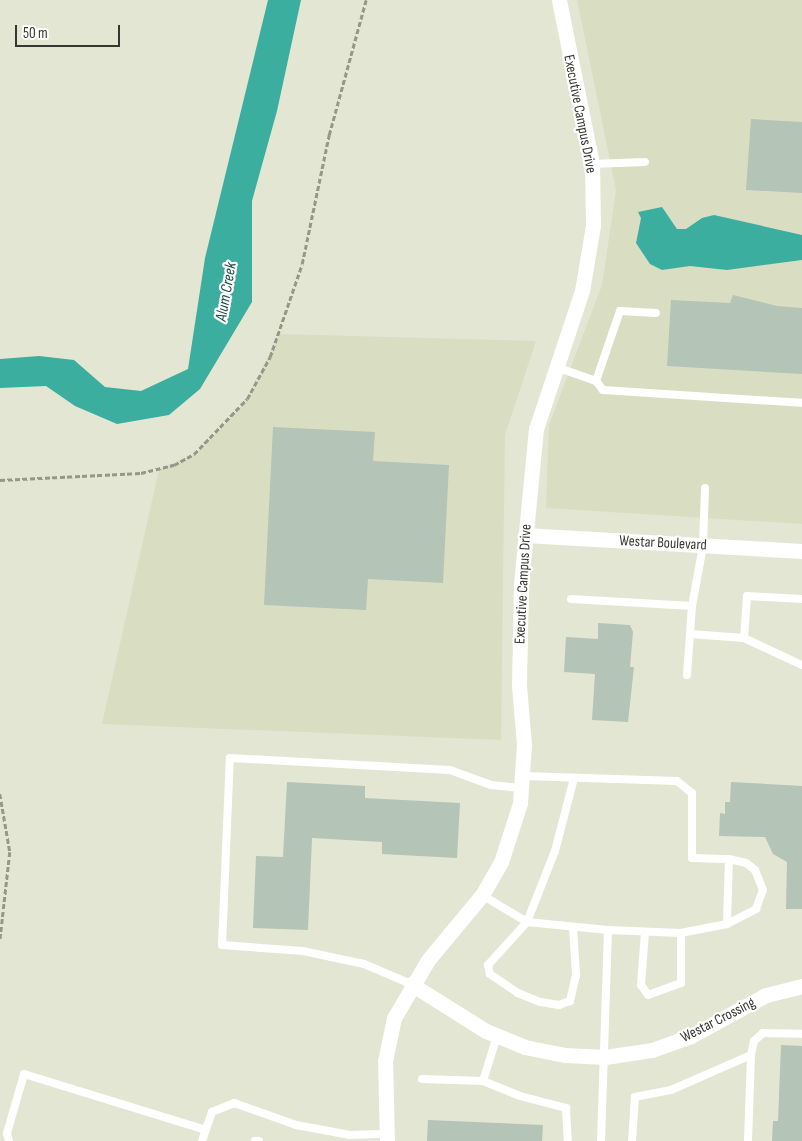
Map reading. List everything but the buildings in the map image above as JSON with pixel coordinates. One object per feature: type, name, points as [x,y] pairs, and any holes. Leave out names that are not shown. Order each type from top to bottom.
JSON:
[{"type":"street","name":"Executive Campus Drive","points":[[386,1138],[385,1061],[394,1018],[411,984],[482,895],[501,862],[512,833],[523,782],[520,650],[525,535],[536,429],[589,258],[594,216],[592,164],[559,0]]},
{"type":"street","name":"Westar Boulevard","points":[[525,535],[802,551]]},
{"type":"street","name":"Westar Crossing","points":[[411,984],[497,1036],[525,1047],[566,1055],[605,1056],[652,1050],[692,1036],[766,995],[802,986]]},
{"type":"lane","points":[[592,164],[645,162]]},
{"type":"lane","points":[[596,381],[620,311],[656,313]]},
{"type":"lane","points":[[556,367],[596,381],[603,390],[802,404]]},
{"type":"lane","points":[[687,674],[692,606],[703,546],[705,488]]},
{"type":"lane","points":[[744,638],[747,596],[802,599]]},
{"type":"lane","points":[[571,599],[692,606]]},
{"type":"lane","points":[[690,634],[744,638],[801,662]]},
{"type":"lane","points":[[411,984],[364,964],[303,951],[222,945],[230,758],[450,770],[491,785],[574,778],[677,780],[692,793],[692,858],[728,859],[746,863],[755,870],[762,890],[756,909],[727,924],[681,933],[573,928],[527,922],[482,895]]},
{"type":"lane","points":[[573,928],[576,975],[570,1001],[558,1005],[518,993],[490,974],[488,965],[527,922],[555,850],[574,778]]},
{"type":"lane","points":[[727,924],[728,859]]},
{"type":"lane","points":[[601,1141],[608,930]]},
{"type":"lane","points":[[645,932],[641,985],[648,995],[681,983],[681,933]]},
{"type":"lane","points":[[748,1141],[754,1041],[763,1033],[802,1034]]},
{"type":"lane","points":[[483,1081],[497,1036]]},
{"type":"lane","points":[[632,1141],[635,1097],[671,1090],[752,1055]]},
{"type":"lane","points":[[9,1141],[7,1133],[24,1074],[206,1130]]},
{"type":"lane","points":[[422,1079],[483,1081],[520,1096],[566,1108],[568,1141]]},
{"type":"lane","points":[[202,1141],[212,1112],[234,1103],[296,1125],[350,1135],[386,1138]]},
{"type":"path","points":[[0,480],[140,473],[174,465],[194,454],[247,398],[270,357],[302,264],[329,136],[366,0]]},
{"type":"path","points":[[0,794],[10,852],[0,941]]},
{"type":"shaded area","points":[[577,0],[802,0],[802,524],[546,508],[549,425],[602,285],[616,190]]},
{"type":"shaded area","points":[[279,334],[536,341],[505,435],[501,740],[102,724],[159,469],[194,454],[228,421],[247,398]]},
{"type":"water","name":"Alum Creek","points":[[268,0],[301,0],[277,111],[252,201],[252,302],[200,389],[169,415],[117,424],[75,406],[46,386],[0,388],[0,359],[39,356],[74,360],[105,387],[141,391],[188,369],[205,258]]},
{"type":"water","points":[[662,207],[677,229],[686,229],[702,218],[714,215],[802,235],[802,260],[727,270],[690,266],[662,270],[650,264],[636,243],[641,218],[638,212]]}]
